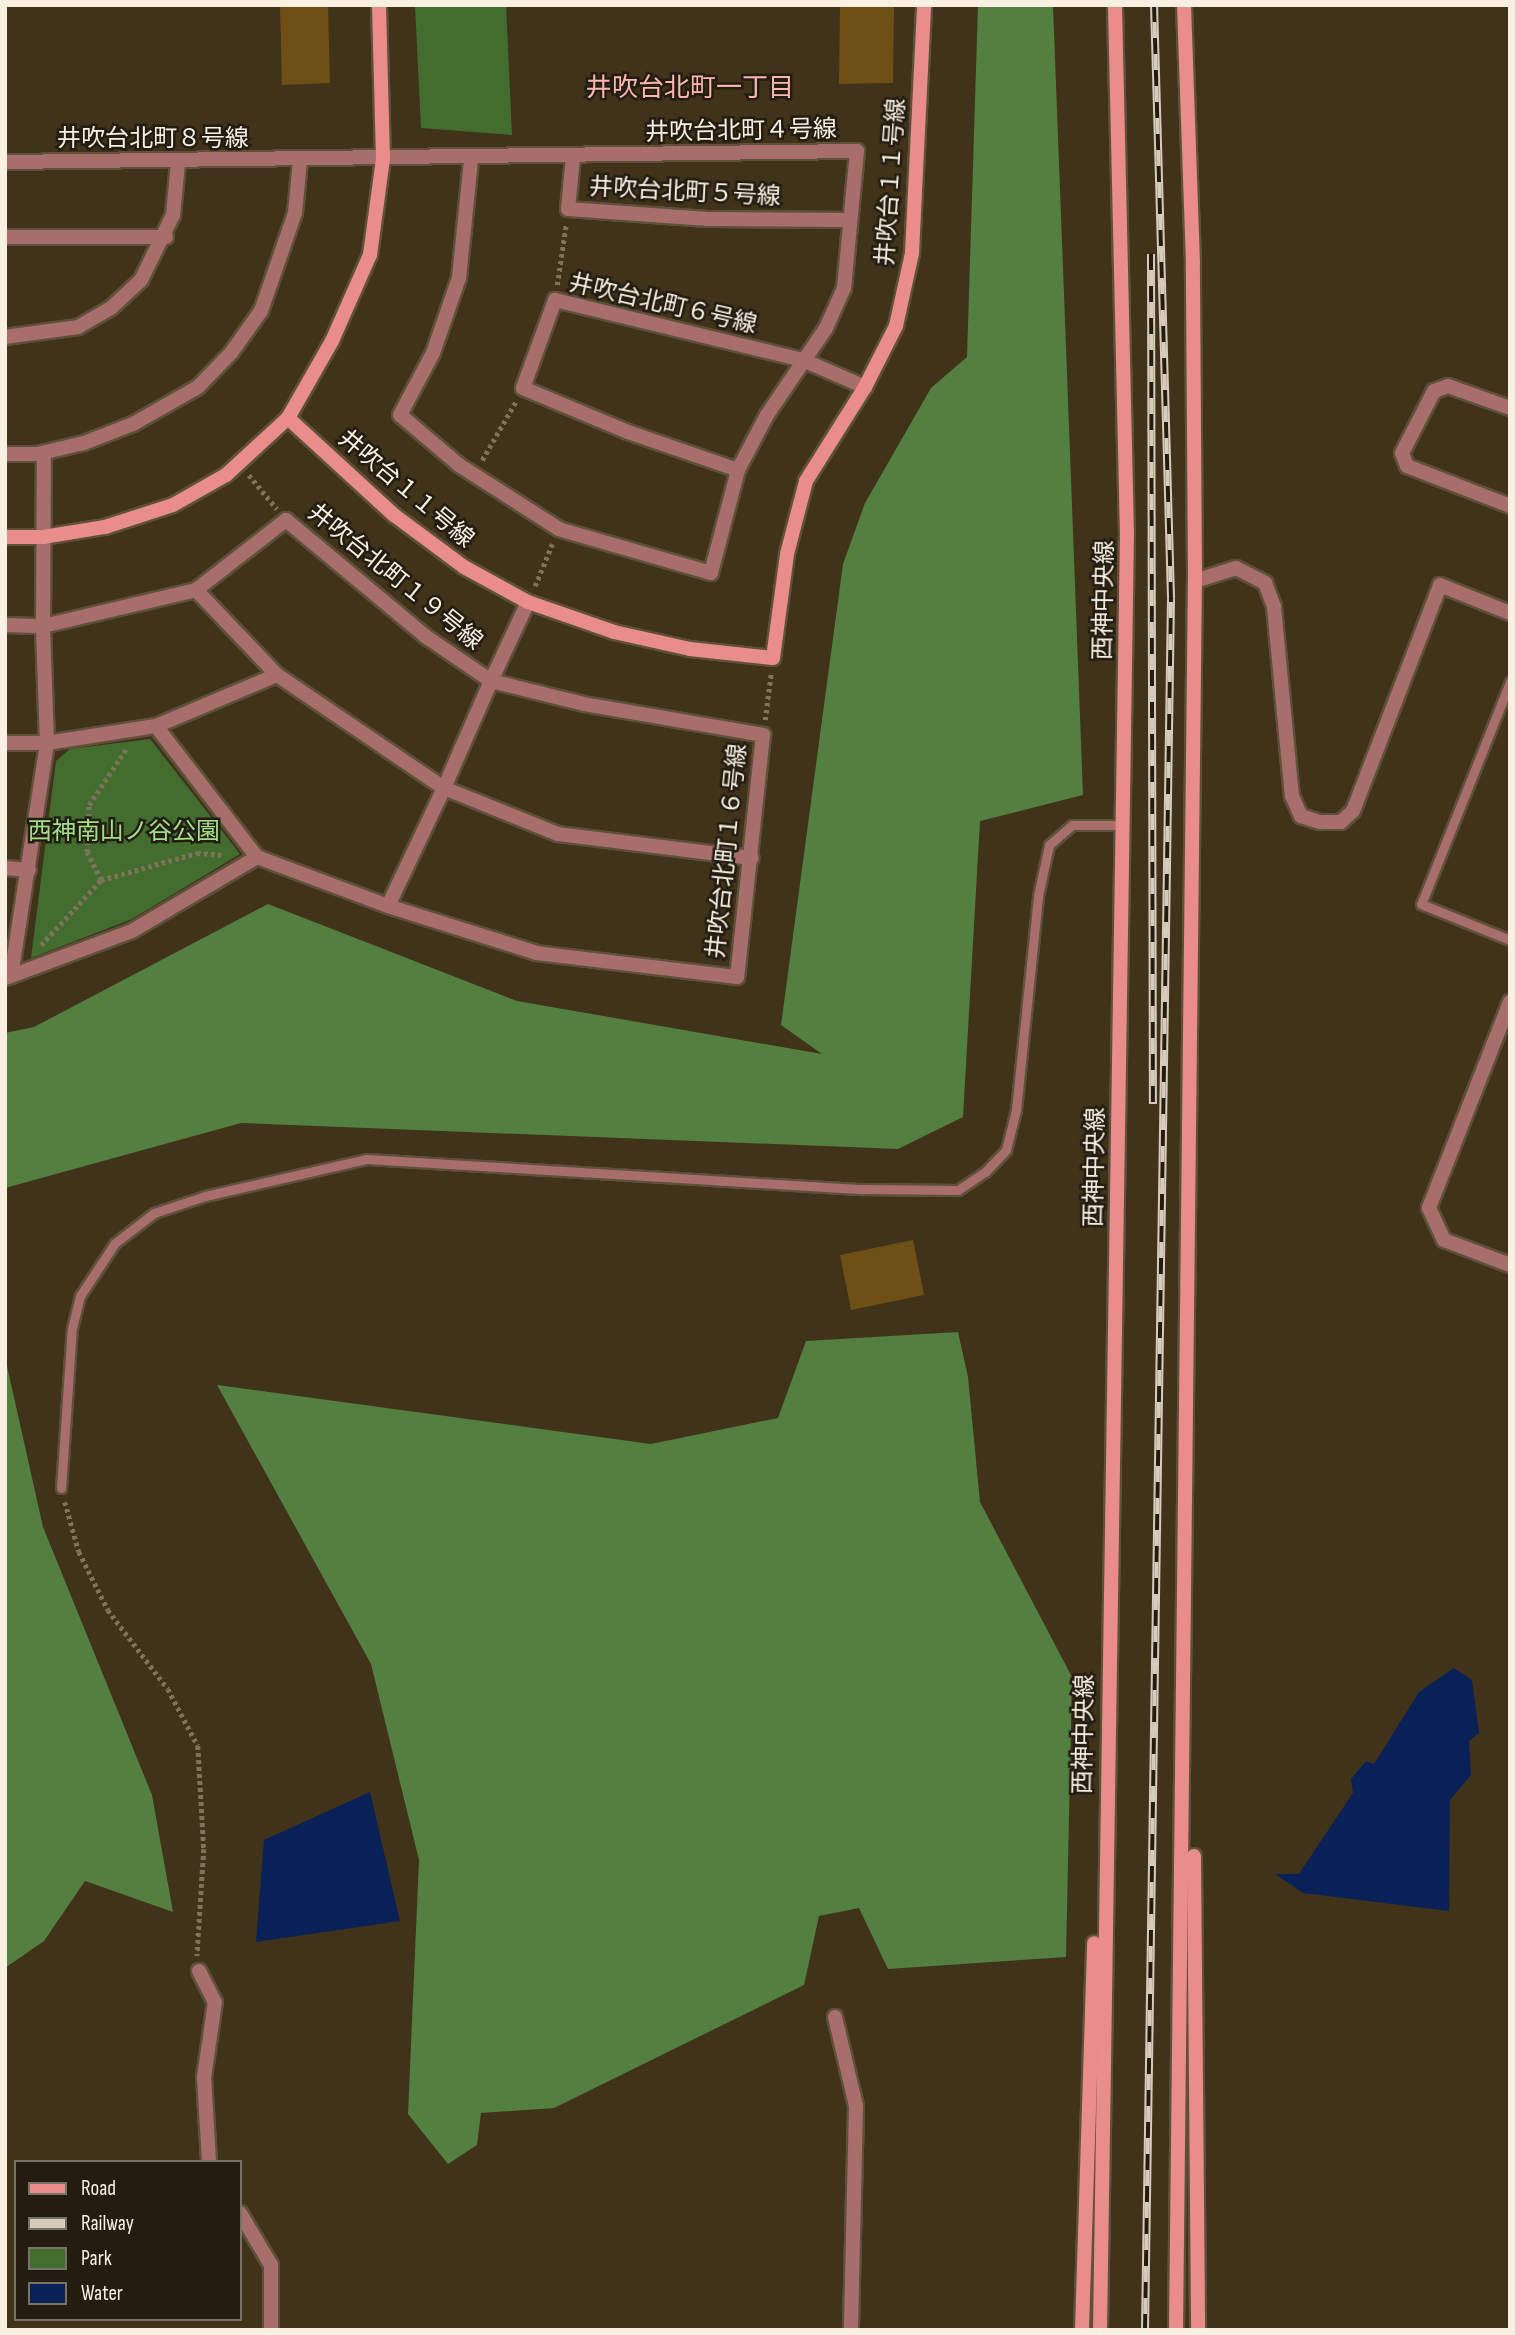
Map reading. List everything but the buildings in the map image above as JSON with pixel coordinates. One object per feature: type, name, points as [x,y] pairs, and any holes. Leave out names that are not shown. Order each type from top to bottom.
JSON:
[{"type":"street","points":[[5,537],[43,537],[105,527],[173,505],[239,463],[288,418],[332,341],[370,255],[383,159],[379,5]]},
{"type":"street","name":"井吹台１１号線","points":[[288,418],[394,515],[464,567],[528,602],[626,635],[690,649],[773,657],[787,555],[806,481],[865,387],[896,326],[912,253],[924,5]]},
{"type":"street","name":"西神中央線","points":[[1100,2330],[1104,1905],[1128,535],[1115,5]]},
{"type":"street","points":[[1176,2330],[1184,1901],[1195,581],[1193,263],[1184,5]]},
{"type":"street","name":"井吹台北町４号線","points":[[383,159],[572,158],[857,151],[844,288],[826,328],[803,360],[738,470],[711,573],[559,529],[474,474],[400,415],[433,353],[459,278],[471,159]]},
{"type":"street","name":"井吹台北町５号線","points":[[572,158],[568,209],[708,219],[850,220]]},
{"type":"street","name":"井吹台北町８号線","points":[[5,162],[178,163],[383,159]]},
{"type":"street","points":[[5,454],[44,453],[84,443],[167,407],[198,387],[231,353],[261,311],[281,262],[295,213],[300,161]]},
{"type":"street","points":[[5,337],[78,327],[111,307],[141,280],[166,237],[173,215],[178,163]]},
{"type":"street","points":[[5,237],[166,237]]},
{"type":"street","name":"井吹台北町６号線","points":[[523,388],[555,300],[803,360],[865,387]]},
{"type":"street","points":[[1510,408],[1448,386],[1434,391],[1402,453],[1407,466],[1510,506]]},
{"type":"street","points":[[523,388],[628,432],[738,470]]},
{"type":"street","points":[[8,977],[29,870],[47,743],[43,626],[44,453]]},
{"type":"street","name":"井吹台北町１９号線","points":[[5,625],[43,626],[196,590],[286,520],[425,636],[491,681]]},
{"type":"street","points":[[1195,581],[1236,568],[1265,583],[1274,607],[1292,796],[1301,816],[1320,822],[1341,822],[1353,811],[1440,585],[1510,613]]},
{"type":"street","points":[[196,590],[277,675],[356,733],[444,788],[558,834],[752,858]]},
{"type":"street","points":[[156,726],[257,857],[388,906],[528,602]]},
{"type":"street","points":[[5,743],[47,743],[156,726],[277,675]]},
{"type":"street","name":"井吹台北町１６号線","points":[[388,906],[537,954],[737,977],[752,858],[763,735],[584,704],[491,681]]},
{"type":"street","points":[[8,977],[132,931],[257,857]]},
{"type":"street","points":[[5,868],[29,870]]},
{"type":"street","points":[[1510,1002],[1429,1208],[1444,1240],[1510,1265]]},
{"type":"street","points":[[1186,1662],[1193,1787],[1198,2330]]},
{"type":"street","points":[[1082,2330],[1090,2036],[1108,1664]]},
{"type":"street","points":[[199,1971],[215,2001],[204,2077],[209,2160]]},
{"type":"street","points":[[835,2017],[856,2106],[851,2330]]},
{"type":"street","points":[[242,2216],[271,2265],[271,2330]]},
{"type":"lane","points":[[1510,682],[1420,904],[1510,940]]},
{"type":"lane","points":[[61,1488],[72,1328],[80,1296],[115,1243],[154,1213],[205,1196],[367,1159],[863,1189],[958,1190],[985,1172],[1006,1150],[1016,1110],[1038,896],[1049,845],[1072,825],[1124,825]]},
{"type":"path","points":[[555,300],[568,209]]},
{"type":"path","points":[[474,474],[523,388]]},
{"type":"path","points":[[239,463],[286,520]]},
{"type":"path","points":[[528,602],[559,529]]},
{"type":"path","points":[[763,735],[773,657]]},
{"type":"path","points":[[101,880],[87,852],[89,805],[129,746]]},
{"type":"path","points":[[38,947],[101,880],[197,853],[257,857]]},
{"type":"path","points":[[61,1488],[79,1552],[108,1610],[168,1689],[198,1746],[204,1850],[195,1941],[199,1971]]},
{"type":"green space","points":[[415,5],[506,5],[512,135],[421,128]]},
{"type":"green space","points":[[978,5],[1053,5],[1083,795],[980,821],[963,1117],[898,1149],[241,1123],[5,1188],[5,1033],[34,1027],[268,904],[517,1001],[822,1054],[781,1025],[843,564],[865,503],[931,388],[967,357]]},
{"type":"green space","name":"西神南山ノ谷公園","points":[[150,739],[240,854],[132,919],[31,958],[56,761],[70,749]]},
{"type":"green space","points":[[958,1332],[968,1377],[980,1502],[1072,1677],[1066,1957],[888,1969],[859,1908],[819,1916],[804,1985],[554,2108],[481,2113],[477,2145],[448,2164],[408,2114],[419,1860],[371,1664],[217,1385],[651,1444],[778,1418],[806,1341]]},
{"type":"green space","points":[[5,1357],[43,1527],[152,1795],[173,1912],[85,1881],[44,1941],[5,1968]]},
{"type":"water","points":[[1454,1668],[1472,1680],[1479,1733],[1469,1741],[1471,1775],[1450,1800],[1449,1911],[1303,1893],[1275,1874],[1299,1874],[1353,1793],[1351,1779],[1366,1761],[1374,1764],[1419,1692]]},
{"type":"water","points":[[370,1792],[400,1921],[256,1942],[264,1840]]},
{"type":"railway","points":[[1145,2330],[1171,598],[1154,5]]},
{"type":"railway","points":[[1151,254],[1153,1104]]},
{"type":"district","name":"井吹台北町一丁目","points":[[690,89]]}]
